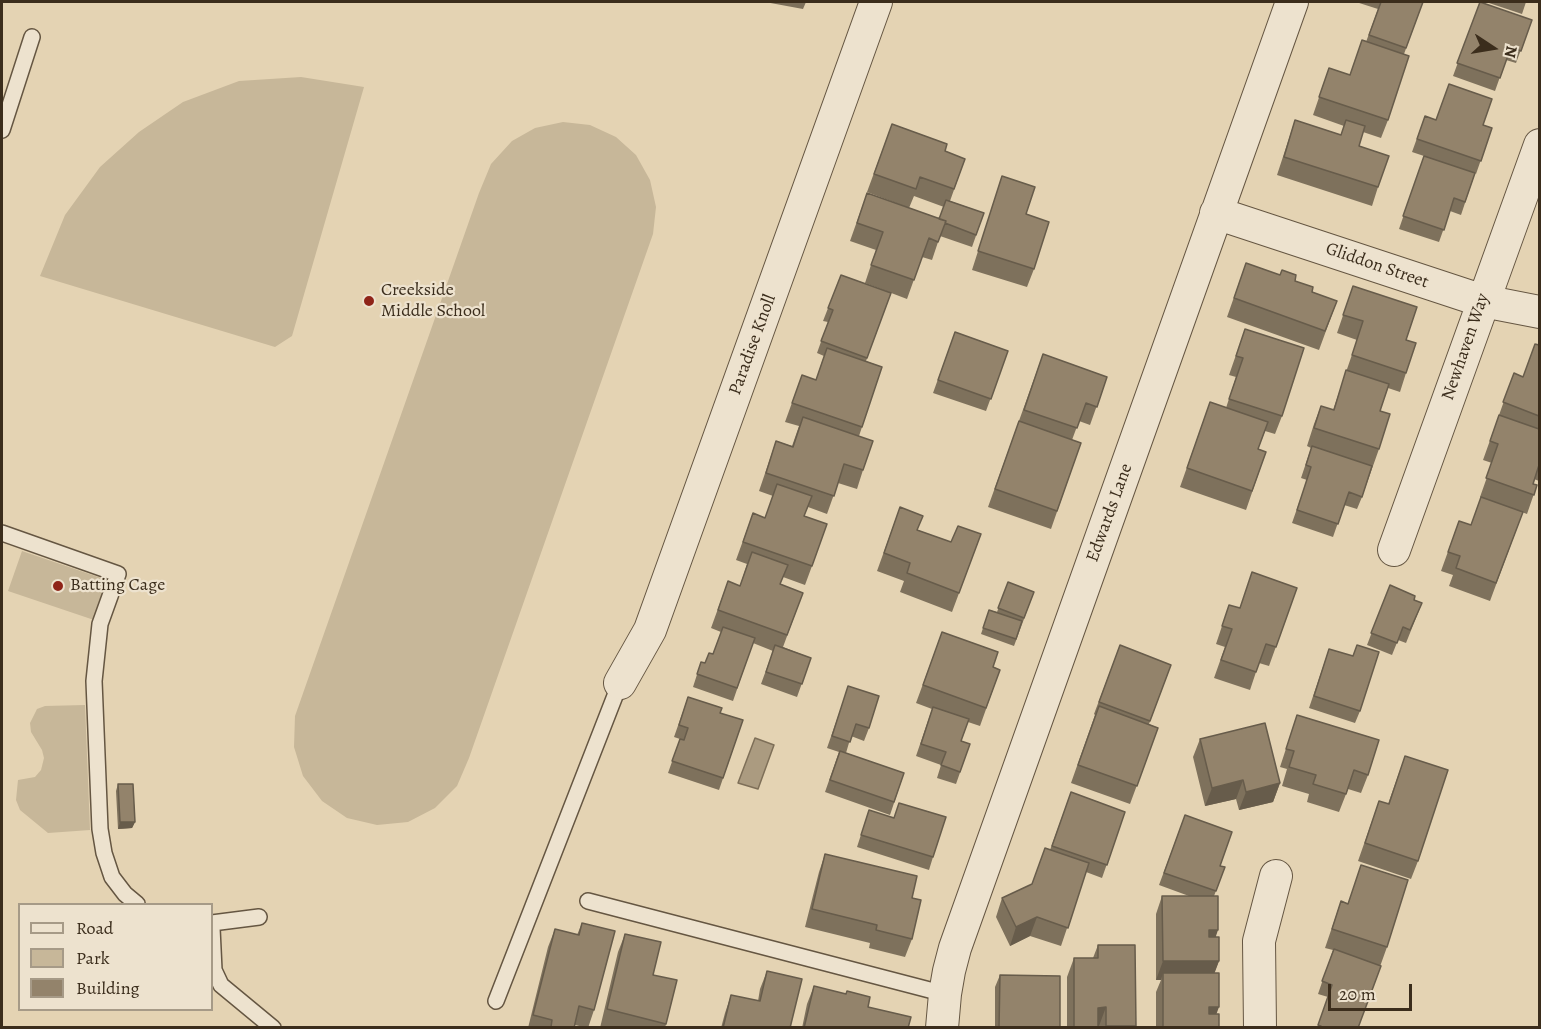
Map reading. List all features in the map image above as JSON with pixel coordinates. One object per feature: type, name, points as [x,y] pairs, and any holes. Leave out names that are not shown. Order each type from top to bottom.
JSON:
[{"type":"street","name":"Paradise Knoll","points":[[620,683],[650,630],[876,2]]},
{"type":"street","name":"Edwards Lane","points":[[942,1028],[945,994],[955,948],[1292,2]]},
{"type":"street","name":"Newhaven Way","points":[[1394,549],[1539,145]]},
{"type":"street","name":"Gliddon Street","points":[[1216,213],[1483,301],[1539,312]]},
{"type":"street","points":[[1260,1028],[1259,941],[1276,876]]},
{"type":"lane","points":[[2,130],[32,38]]},
{"type":"lane","points":[[2,533],[118,574],[100,624],[94,681],[100,829],[104,853],[112,877],[125,894],[136,903]]},
{"type":"lane","points":[[496,1001],[620,683]]},
{"type":"lane","points":[[588,901],[945,994]]},
{"type":"lane","points":[[213,923],[259,917]]},
{"type":"lane","points":[[213,949],[214,970],[221,985],[273,1028]]},
{"type":"green space","points":[[301,77],[364,87],[292,336],[275,347],[40,276],[65,215],[100,167],[139,132],[183,102],[239,81]]},
{"type":"green space","points":[[563,122],[590,125],[616,137],[636,155],[650,180],[656,207],[653,234],[469,758],[457,786],[435,808],[408,822],[377,825],[347,818],[322,801],[303,776],[294,747],[295,716],[491,164],[512,141],[535,128]]},
{"type":"green space","name":"Batting Cage","points":[[22,551],[107,580],[94,620],[8,591]]},
{"type":"green space","points":[[85,705],[90,830],[48,833],[20,810],[16,800],[18,780],[35,777],[41,770],[44,758],[31,732],[30,723],[37,709],[45,706]]},
{"type":"shaded area","points":[[755,738],[774,745],[758,789],[738,783]]},
{"type":"building","points":[[1381,2],[1423,2],[1406,48],[1369,35]]},
{"type":"building","points":[[1480,2],[1532,20],[1521,51],[1511,47],[1500,78],[1457,63]]},
{"type":"building","points":[[1362,40],[1409,56],[1388,120],[1319,97],[1329,68],[1350,75]]},
{"type":"building","points":[[1449,84],[1492,99],[1483,125],[1492,128],[1481,161],[1417,139],[1425,116],[1436,120]]},
{"type":"building","points":[[1295,120],[1341,135],[1346,120],[1365,126],[1359,146],[1389,156],[1378,187],[1284,157]]},
{"type":"building","points":[[892,124],[947,144],[945,151],[965,159],[954,189],[920,177],[916,189],[874,174]]},
{"type":"building","points":[[1424,156],[1475,173],[1465,202],[1454,198],[1444,230],[1403,216]]},
{"type":"building","points":[[1002,176],[1035,187],[1026,214],[1049,222],[1034,269],[978,251]]},
{"type":"building","points":[[867,193],[946,221],[938,242],[929,238],[914,280],[871,265],[883,232],[857,223]]},
{"type":"building","points":[[946,200],[984,213],[976,235],[939,219]]},
{"type":"building","points":[[1246,263],[1280,275],[1282,270],[1296,275],[1295,281],[1313,287],[1312,292],[1337,301],[1325,331],[1234,298]]},
{"type":"building","points":[[841,275],[891,293],[867,358],[821,341],[833,310],[828,308]]},
{"type":"building","points":[[1353,286],[1417,307],[1406,340],[1416,343],[1406,373],[1352,355],[1363,321],[1343,315]]},
{"type":"building","points":[[1245,329],[1304,348],[1282,416],[1229,399],[1243,358],[1236,356]]},
{"type":"building","points":[[955,332],[1008,351],[991,399],[938,380]]},
{"type":"building","points":[[1535,344],[1539,345],[1539,416],[1503,402],[1514,373],[1523,377]]},
{"type":"building","points":[[827,348],[882,367],[862,427],[792,403],[802,375],[816,380]]},
{"type":"building","points":[[1043,354],[1107,377],[1097,407],[1086,403],[1077,428],[1024,410]]},
{"type":"building","points":[[1346,370],[1389,384],[1380,411],[1390,414],[1379,449],[1314,428],[1321,406],[1334,410]]},
{"type":"building","points":[[1210,402],[1268,422],[1258,449],[1266,452],[1252,491],[1187,468]]},
{"type":"building","points":[[1499,415],[1539,429],[1539,465],[1533,484],[1537,485],[1534,495],[1486,478],[1498,444],[1490,441]]},
{"type":"building","points":[[803,417],[873,441],[863,470],[844,464],[834,496],[766,473],[776,441],[793,447]]},
{"type":"building","points":[[1019,421],[1081,443],[1057,511],[995,489]]},
{"type":"building","points":[[1312,446],[1372,466],[1362,497],[1349,492],[1338,524],[1297,510],[1311,467],[1306,465]]},
{"type":"building","points":[[777,484],[812,496],[804,516],[827,524],[812,566],[743,542],[753,513],[765,518]]},
{"type":"building","points":[[1481,497],[1523,512],[1496,583],[1456,568],[1460,556],[1448,552],[1459,521],[1471,525]]},
{"type":"building","points":[[900,507],[923,516],[917,530],[951,542],[958,526],[981,534],[959,593],[907,573],[910,563],[884,553]]},
{"type":"building","points":[[752,552],[788,565],[780,584],[803,593],[787,635],[718,610],[728,581],[740,586]]},
{"type":"building","points":[[1252,572],[1297,588],[1276,647],[1266,644],[1256,672],[1221,660],[1232,629],[1222,626],[1229,605],[1240,608]]},
{"type":"building","points":[[1008,582],[1034,592],[1024,618],[998,608]]},
{"type":"building","points":[[1390,585],[1415,596],[1414,600],[1422,603],[1410,630],[1403,627],[1397,643],[1371,633]]},
{"type":"building","points":[[989,610],[1022,621],[1016,639],[983,628]]},
{"type":"building","points":[[723,627],[755,638],[737,688],[697,674],[701,662],[705,663],[709,653],[713,654]]},
{"type":"building","points":[[942,632],[998,652],[993,667],[1000,670],[986,708],[923,685]]},
{"type":"building","points":[[775,645],[811,658],[802,684],[766,672]]},
{"type":"building","points":[[1120,645],[1171,665],[1150,721],[1099,702]]},
{"type":"building","points":[[1357,645],[1379,652],[1360,711],[1314,696],[1329,649],[1353,656]]},
{"type":"building","points":[[848,686],[879,696],[869,728],[856,724],[850,742],[832,736]]},
{"type":"building","points":[[688,697],[722,708],[720,713],[743,720],[723,778],[672,761],[680,739],[684,740],[688,728],[679,725]]},
{"type":"building","points":[[1099,706],[1158,728],[1137,786],[1078,765]]},
{"type":"building","points":[[933,707],[969,719],[961,741],[970,744],[960,772],[941,765],[946,752],[921,744]]},
{"type":"building","points":[[1297,715],[1379,740],[1368,775],[1354,770],[1346,794],[1313,784],[1316,775],[1289,767],[1294,751],[1286,749]]},
{"type":"building","points":[[1265,723],[1280,783],[1246,792],[1243,780],[1212,788],[1200,739]]},
{"type":"building","points":[[840,751],[904,773],[894,802],[830,780]]},
{"type":"building","points":[[1405,756],[1448,770],[1418,861],[1365,843],[1379,801],[1389,804]]},
{"type":"building","points":[[118,784],[133,784],[135,822],[120,822]]},
{"type":"building","points":[[1071,792],[1125,812],[1107,865],[1052,846]]},
{"type":"building","points":[[899,803],[946,817],[933,857],[861,835],[869,810],[894,818]]},
{"type":"building","points":[[1185,815],[1232,832],[1220,866],[1225,867],[1216,891],[1164,873]]},
{"type":"building","points":[[1045,848],[1089,863],[1068,928],[1037,917],[1016,927],[1002,898],[1032,884]]},
{"type":"building","points":[[825,854],[917,876],[912,898],[921,900],[912,939],[876,930],[877,925],[812,909]]},
{"type":"building","points":[[1361,865],[1408,880],[1387,947],[1332,929],[1341,901],[1348,904]]},
{"type":"building","points":[[1162,896],[1218,896],[1218,930],[1209,930],[1209,937],[1219,937],[1219,961],[1163,961]]},
{"type":"building","points":[[582,923],[615,931],[594,1010],[579,1006],[574,1028],[551,1027],[552,1020],[533,1015],[555,929],[579,935]]},
{"type":"building","points":[[625,934],[661,942],[653,975],[677,980],[666,1024],[607,1009]]},
{"type":"building","points":[[1098,945],[1135,945],[1136,1026],[1106,1026],[1106,1007],[1098,1008],[1098,1027],[1074,1027],[1074,958],[1098,958]]},
{"type":"building","points":[[1334,949],[1381,966],[1358,1028],[1325,1028],[1318,1025],[1332,985],[1322,981]]},
{"type":"building","points":[[767,971],[802,979],[790,1028],[723,1028],[731,995],[760,1001]]},
{"type":"building","points":[[1163,973],[1219,973],[1219,1007],[1209,1007],[1209,1014],[1219,1014],[1219,1028],[1163,1028]]},
{"type":"building","points":[[1000,975],[1060,976],[1060,1028],[999,1028]]},
{"type":"building","points":[[814,986],[870,997],[868,1007],[911,1017],[908,1028],[804,1028]]},
{"type":"place","name":"Creekside Middle School","points":[[369,301]]},
{"type":"place","name":"Batting Cage","points":[[58,586]]}]
